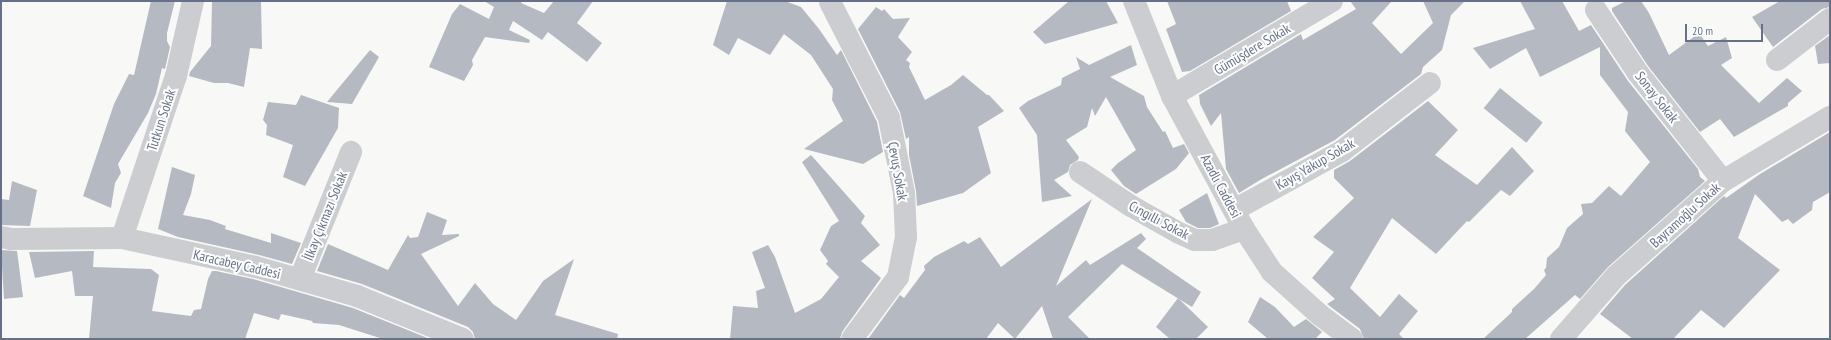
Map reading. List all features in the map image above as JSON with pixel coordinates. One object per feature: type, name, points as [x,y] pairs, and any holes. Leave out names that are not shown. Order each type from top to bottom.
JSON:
[{"type":"street","name":"Tutkun Sokak","points":[[122,238],[176,76],[193,1]]},
{"type":"street","name":"Çevuş Sokak","points":[[830,1],[889,118],[904,193],[906,237],[898,277],[852,339]]},
{"type":"street","name":"Azadlı Caddesi","points":[[1134,1],[1172,96],[1244,229],[1272,272],[1320,315],[1352,339]]},
{"type":"street","name":"Gümüşdere Sokak","points":[[1172,96],[1332,1]]},
{"type":"street","name":"Sonay Sokak","points":[[1596,10],[1638,73],[1723,181]]},
{"type":"street","points":[[1777,60],[1830,19]]},
{"type":"street","name":"Kayış Yakup Sokak","points":[[1234,210],[1342,151],[1430,83]]},
{"type":"street","name":"Bayramoğlu Sokak","points":[[1561,339],[1616,276],[1723,181],[1830,117]]},
{"type":"street","name":"İlkay Çıkmazı Sokak","points":[[300,279],[351,152]]},
{"type":"street","name":"Cıngıllı Sokak","points":[[1080,172],[1131,206],[1178,233],[1195,240],[1212,240],[1244,229]]},
{"type":"street","name":"Karacabey Caddesi","points":[[4,243],[122,238],[256,266],[357,296],[463,339]]},
{"type":"building","points":[[151,1],[175,1],[167,33],[167,41],[170,47],[165,69],[162,68],[156,94],[148,113],[118,164],[121,173],[115,183],[111,208],[83,196],[114,104],[129,74],[134,75]]},
{"type":"building","points":[[212,1],[261,1],[262,49],[250,48],[244,87],[228,83],[214,83],[189,76],[190,72],[211,46]]},
{"type":"building","points":[[484,1],[522,1],[521,3],[544,13],[554,1],[593,1],[577,23],[602,43],[587,62],[548,32],[542,40],[513,21],[509,30],[530,40],[529,43],[485,37],[472,60],[473,65],[464,81],[429,67],[452,14],[460,4],[489,19],[494,7]]},
{"type":"building","points":[[727,1],[785,1],[801,7],[837,55],[841,50],[877,122],[883,152],[863,164],[804,149],[843,121],[832,100],[833,89],[811,55],[784,34],[770,55],[738,38],[729,55],[713,45]]},
{"type":"building","points":[[1069,1],[1106,1],[1118,23],[1045,44],[1033,32]]},
{"type":"building","points":[[1167,1],[1287,1],[1291,11],[1190,71],[1182,72],[1166,29],[1176,24]]},
{"type":"building","points":[[1350,1],[1392,1],[1372,23],[1401,54],[1433,23],[1423,1],[1465,1],[1451,15],[1442,50],[1423,67],[1421,74],[1335,140],[1260,180],[1239,193],[1226,169],[1221,113],[1211,126],[1200,104],[1199,95],[1301,34],[1303,40],[1356,9]]},
{"type":"building","points":[[1520,1],[1562,1],[1579,31],[1591,25],[1628,81],[1698,169],[1700,177],[1705,181],[1608,267],[1580,299],[1575,295],[1525,339],[1483,339],[1512,312],[1512,309],[1534,289],[1546,275],[1544,270],[1546,268],[1547,258],[1559,247],[1567,228],[1583,214],[1581,204],[1592,203],[1609,186],[1621,196],[1650,162],[1625,131],[1628,112],[1600,75],[1600,47],[1540,77],[1526,48],[1490,69],[1473,48],[1535,29]]},
{"type":"building","points":[[1626,1],[1641,1],[1649,13],[1669,55],[1699,33],[1708,46],[1726,37],[1732,58],[1721,65],[1759,103],[1787,78],[1802,91],[1788,103],[1788,106],[1734,137],[1720,119],[1700,132],[1648,66],[1612,11],[1612,8]]},
{"type":"building","points":[[1780,1],[1830,1],[1830,7],[1822,9],[1773,47],[1752,17]]},
{"type":"building","points":[[876,7],[882,11],[884,9],[893,19],[910,18],[898,37],[912,52],[906,60],[910,63],[909,67],[925,100],[951,85],[963,75],[987,95],[989,95],[1004,111],[978,127],[991,173],[963,193],[917,206],[916,191],[909,155],[909,137],[906,139],[900,112],[858,29]]},
{"type":"building","points":[[1830,35],[1830,63],[1818,64],[1815,46]]},
{"type":"building","points":[[1131,45],[1137,65],[1110,77],[1144,96],[1147,107],[1163,132],[1165,131],[1173,148],[1184,144],[1189,153],[1176,169],[1136,194],[1124,186],[1111,170],[1136,150],[1106,97],[1095,116],[1092,108],[1087,127],[1066,140],[1079,157],[1078,160],[1070,165],[1068,172],[1054,180],[1072,196],[1042,202],[1037,135],[1019,108],[1028,101],[1061,85],[1062,78],[1080,69],[1076,57],[1089,65]]},
{"type":"building","points":[[370,50],[379,57],[352,104],[327,102]]},
{"type":"building","points":[[1500,88],[1543,123],[1526,143],[1484,108]]},
{"type":"building","points":[[301,95],[339,108],[338,128],[305,186],[283,177],[293,145],[266,135],[267,125],[263,120],[268,102],[296,105]]},
{"type":"building","points":[[1428,101],[1458,130],[1435,155],[1477,185],[1512,147],[1534,171],[1510,196],[1501,190],[1469,222],[1467,221],[1436,254],[1392,218],[1350,288],[1380,317],[1399,294],[1418,311],[1399,334],[1404,339],[1364,339],[1360,329],[1327,304],[1335,299],[1312,278],[1334,252],[1313,237],[1354,198],[1334,178],[1334,170],[1350,161]]},
{"type":"building","points":[[1830,132],[1830,192],[1813,202],[1812,210],[1793,224],[1788,219],[1782,222],[1755,194],[1738,238],[1780,270],[1724,328],[1701,310],[1673,339],[1633,339],[1600,314],[1625,285],[1724,196],[1726,198],[1760,174]]},
{"type":"building","points":[[811,155],[865,216],[861,223],[880,245],[861,261],[881,278],[842,332],[840,339],[730,339],[733,306],[758,308],[756,291],[765,288],[752,252],[768,245],[775,257],[795,313],[821,299],[839,277],[826,264],[828,261],[820,250],[831,226],[839,221],[802,162]]},
{"type":"building","points":[[172,167],[195,175],[191,194],[183,215],[210,220],[226,226],[225,229],[271,243],[271,233],[301,243],[292,264],[178,237],[158,229]]},
{"type":"building","points":[[12,181],[37,190],[30,226],[1,225],[1,199],[9,200]]},
{"type":"building","points":[[1207,193],[1219,224],[1210,228],[1198,228],[1186,222],[1179,210]]},
{"type":"building","points":[[1092,199],[1056,286],[1086,260],[1090,265],[1141,233],[1146,239],[1137,248],[1201,292],[1192,307],[1122,264],[1068,317],[1090,339],[1053,339],[1042,306],[1015,339],[998,323],[986,339],[868,339],[900,295],[904,298],[925,270],[924,266],[934,257],[964,241],[968,244],[980,237],[1001,267]]},
{"type":"building","points":[[427,212],[447,220],[442,235],[459,234],[459,236],[421,254],[458,306],[475,283],[493,304],[516,320],[543,281],[574,259],[555,315],[618,334],[617,339],[475,339],[473,332],[468,327],[362,284],[317,271],[328,244],[388,270],[408,235],[410,238],[418,237]]},
{"type":"building","points":[[1,250],[17,251],[23,297],[4,299]]},
{"type":"building","points":[[94,251],[93,267],[151,269],[159,275],[152,311],[191,316],[194,310],[201,309],[208,279],[212,271],[216,271],[253,279],[353,308],[430,339],[383,339],[339,325],[313,323],[312,321],[281,314],[279,320],[254,313],[245,339],[89,339],[93,296],[75,296],[72,271],[35,278],[29,252]]},
{"type":"building","points":[[1260,297],[1275,307],[1294,327],[1306,319],[1322,332],[1315,339],[1268,339],[1248,322]]},
{"type":"building","points":[[1178,298],[1208,327],[1196,339],[1170,339],[1156,327]]}]
